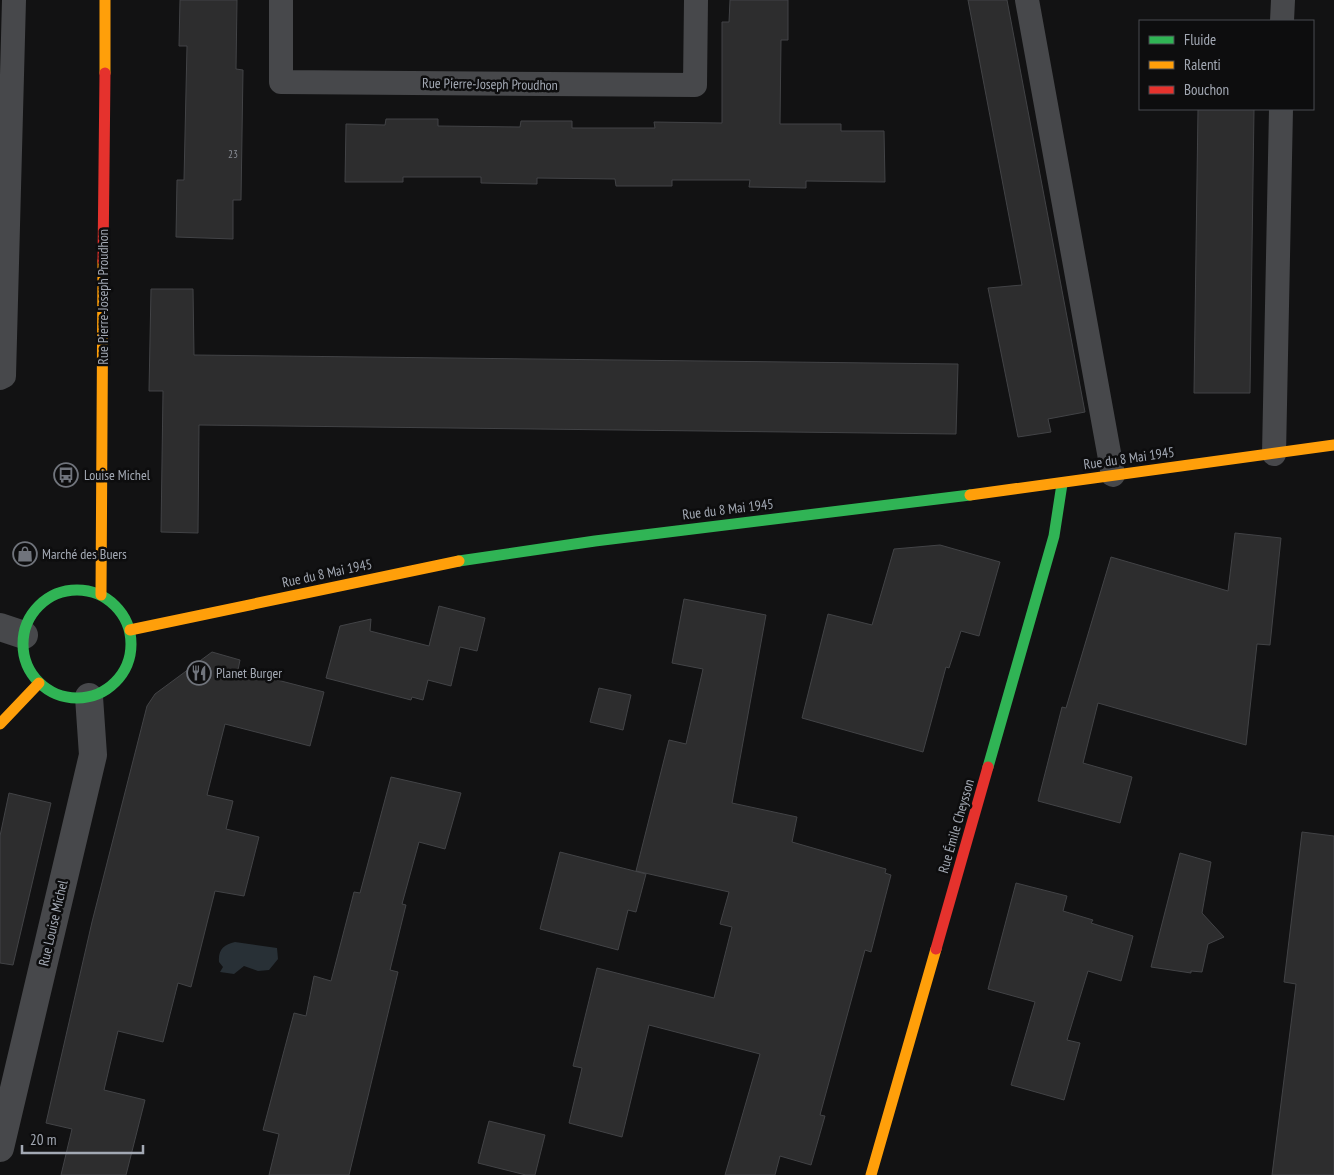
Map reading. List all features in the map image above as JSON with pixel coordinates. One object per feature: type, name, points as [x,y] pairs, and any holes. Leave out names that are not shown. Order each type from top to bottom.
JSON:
[{"type":"street","name":"Rue Pierre-Joseph Proudhon","points":[[101,595],[105,0]]},
{"type":"street","name":"Rue du 8 Mai 1945","points":[[130,630],[478,557],[595,540],[1062,484],[1114,475],[1334,445]]},
{"type":"street","name":"Rue Émile Cheysson","points":[[871,1175],[1054,536],[1062,484]]},
{"type":"street","points":[[68,590],[85,590],[101,595],[114,603],[130,630],[131,647],[127,664],[119,679],[105,690],[89,697],[71,698],[54,693],[39,682],[26,661],[12,631],[29,619],[39,606],[52,596],[68,590]]},
{"type":"street","points":[[0,724],[39,682]]},
{"type":"street","name":"Rue Louise Michel","points":[[0,1148],[93,755],[89,697]]},
{"type":"lane","points":[[0,378],[4,376],[14,0]]},
{"type":"lane","name":"Rue Pierre-Joseph Proudhon","points":[[281,0],[281,82],[696,86],[696,0]]},
{"type":"lane","points":[[1027,0],[1114,475]]},
{"type":"lane","points":[[1282,20],[1283,0]]},
{"type":"lane","points":[[1274,454],[1281,110]]},
{"type":"shaded area","points":[[235,942],[277,948],[278,959],[269,970],[258,971],[244,966],[234,974],[220,972],[223,967],[219,962],[221,951],[225,946]]},
{"type":"building","points":[[180,0],[237,0],[236,69],[243,70],[241,200],[233,200],[233,239],[176,237],[177,180],[184,180],[187,46],[179,46]]},
{"type":"building","points":[[730,0],[788,0],[788,40],[781,40],[780,124],[841,124],[841,131],[884,131],[885,182],[806,181],[806,188],[749,187],[750,180],[672,180],[672,186],[616,186],[615,179],[537,178],[537,184],[481,183],[481,177],[403,177],[403,182],[345,182],[346,124],[385,125],[386,119],[438,119],[438,126],[520,127],[521,121],[572,121],[572,128],[655,128],[654,122],[722,123],[722,22],[729,22]]},
{"type":"building","points":[[968,0],[1007,0],[1085,412],[1048,419],[1051,432],[1018,437],[988,288],[1022,285]]},
{"type":"building","points":[[1198,110],[1254,110],[1250,393],[1194,393]]},
{"type":"building","points":[[151,289],[193,289],[194,355],[958,364],[956,434],[199,425],[198,533],[161,532],[163,391],[149,391]]},
{"type":"building","points":[[1235,533],[1281,538],[1270,645],[1257,644],[1246,745],[1098,703],[1083,763],[1132,777],[1120,823],[1038,801],[1062,707],[1066,708],[1111,557],[1228,591]]},
{"type":"building","points":[[940,545],[1000,562],[979,636],[961,631],[949,668],[946,667],[923,752],[802,718],[828,614],[872,625],[894,549]]},
{"type":"building","points":[[684,599],[766,615],[732,803],[797,817],[792,842],[886,869],[885,873],[891,875],[871,952],[865,950],[820,1115],[825,1116],[811,1165],[780,1156],[775,1175],[725,1175],[760,1054],[649,1025],[622,1137],[569,1123],[582,1068],[573,1066],[597,968],[714,998],[732,927],[720,924],[729,892],[636,871],[669,740],[686,744],[703,669],[672,663]]},
{"type":"building","points":[[439,606],[485,618],[477,651],[460,647],[451,686],[428,680],[423,700],[412,697],[411,700],[326,678],[340,626],[371,619],[370,631],[429,646]]},
{"type":"building","points":[[212,652],[240,660],[238,670],[324,692],[310,746],[225,724],[207,795],[233,801],[226,829],[259,837],[244,896],[215,891],[191,987],[178,983],[163,1042],[118,1031],[104,1090],[145,1100],[126,1175],[61,1175],[72,1129],[46,1123],[92,922],[147,706],[155,694]]},
{"type":"building","points":[[599,688],[631,695],[623,730],[590,722]]},
{"type":"building","points":[[391,777],[461,793],[445,849],[419,842],[402,904],[406,905],[390,970],[398,972],[349,1175],[269,1175],[279,1134],[263,1130],[294,1013],[306,1016],[314,976],[331,981],[354,892],[360,893]]},
{"type":"building","points":[[9,793],[51,803],[13,965],[0,963],[0,836]]},
{"type":"building","points":[[1302,832],[1334,836],[1334,1175],[1272,1175],[1296,984],[1284,982]]},
{"type":"building","points":[[560,852],[646,874],[636,912],[628,910],[618,950],[540,929]]},
{"type":"building","points":[[1180,853],[1211,862],[1202,913],[1224,937],[1208,944],[1202,972],[1191,971],[1191,973],[1151,967]]},
{"type":"building","points":[[1016,883],[1067,896],[1063,911],[1093,920],[1091,923],[1133,936],[1121,981],[1088,971],[1067,1040],[1080,1043],[1064,1100],[1011,1085],[1035,1002],[988,989]]},
{"type":"building","points":[[489,1121],[545,1135],[535,1175],[526,1175],[478,1163]]},
{"type":"traffic: fast","points":[[988,767],[1054,536],[1062,484]]},
{"type":"traffic: fast","points":[[459,561],[595,541],[970,495]]},
{"type":"traffic: fast","points":[[77,590],[98,594],[115,606],[127,623],[131,644],[127,665],[115,682],[98,694],[77,698],[56,694],[39,682],[27,665],[23,644],[27,623],[39,606],[56,594],[77,590]]},
{"type":"traffic: slow","points":[[105,0],[105,73]]},
{"type":"traffic: slow","points":[[101,595],[103,261]]},
{"type":"traffic: slow","points":[[970,495],[1334,445]]},
{"type":"traffic: slow","points":[[130,630],[459,561]]},
{"type":"traffic: slow","points":[[0,724],[39,683]]},
{"type":"traffic: slow","points":[[871,1175],[936,949]]},
{"type":"traffic: jam","points":[[103,261],[105,73]]},
{"type":"traffic: jam","points":[[936,949],[988,767]]},
{"type":"place","name":"Louise Michel","points":[[66,475]]},
{"type":"place","name":"Marché des Buers","points":[[25,554]]},
{"type":"place","name":"Planet Burger","points":[[199,673]]}]
